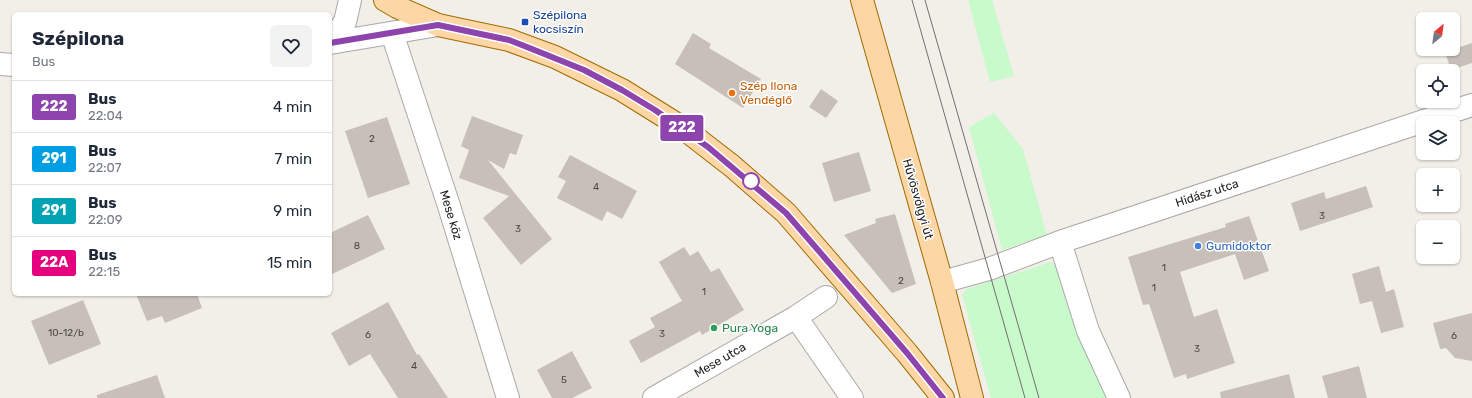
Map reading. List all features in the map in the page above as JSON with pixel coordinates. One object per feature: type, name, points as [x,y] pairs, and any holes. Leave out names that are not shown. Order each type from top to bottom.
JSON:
[{"type":"main road","points":[[385,0],[397,7],[438,25],[509,40],[556,57],[584,70],[655,110],[708,147],[786,213],[907,353],[943,398]]},
{"type":"main road","name":"Hűvösvölgyi út","points":[[862,0],[942,282],[972,398]]},
{"type":"street","points":[[332,39],[345,22],[350,0]]},
{"type":"street","points":[[332,42],[438,25]]},
{"type":"street","name":"Mese köz","points":[[392,33],[508,398]]},
{"type":"street","points":[[0,64],[12,65]]},
{"type":"street","name":"Hidász utca","points":[[942,282],[995,267],[1060,242],[1472,105]]},
{"type":"street","points":[[1060,242],[1088,331],[1119,398]]},
{"type":"street","name":"Mese utca","points":[[654,398],[796,317],[826,297]]},
{"type":"street","points":[[796,317],[852,398]]},
{"type":"green space","points":[[968,0],[992,0],[1014,76],[990,82]]},
{"type":"green space","points":[[994,113],[1023,149],[1047,235],[1002,250],[969,127]]},
{"type":"green space","points":[[1051,262],[1057,265],[1108,398],[991,398],[962,295],[967,289]]},
{"type":"building","points":[[693,33],[711,44],[709,48],[761,79],[743,108],[675,64]]},
{"type":"building","points":[[1472,43],[1472,63],[1460,67],[1460,64],[1449,64],[1446,56],[1460,56],[1460,47]]},
{"type":"building","points":[[821,89],[838,101],[826,118],[809,107]]},
{"type":"building","points":[[472,116],[523,135],[516,155],[510,153],[504,169],[488,160],[552,239],[521,265],[483,218],[509,196],[459,178],[469,150],[461,146]]},
{"type":"building","points":[[387,117],[410,184],[368,198],[345,131]]},
{"type":"building","points":[[859,152],[871,191],[834,202],[822,163]]},
{"type":"building","points":[[570,155],[637,191],[622,219],[607,211],[602,221],[557,198],[566,181],[558,177]]},
{"type":"building","points":[[1366,186],[1373,207],[1300,231],[1291,203],[1324,192],[1326,199]]},
{"type":"building","points":[[895,214],[916,284],[892,293],[844,235],[876,223],[875,219]]},
{"type":"building","points":[[368,215],[385,249],[332,274],[332,232]]},
{"type":"building","points":[[1249,216],[1269,271],[1244,280],[1235,254],[1180,272],[1194,317],[1217,309],[1235,363],[1187,379],[1186,374],[1174,378],[1149,304],[1143,305],[1128,257],[1226,227],[1225,224]]},
{"type":"building","points":[[684,247],[690,256],[698,251],[711,272],[719,268],[744,310],[702,335],[700,331],[641,363],[629,341],[655,327],[650,318],[682,301],[659,262]]},
{"type":"building","points":[[1379,266],[1386,292],[1394,289],[1404,327],[1381,333],[1372,301],[1360,304],[1352,274]]},
{"type":"building","points":[[137,296],[198,296],[202,308],[165,323],[162,316],[147,321]]},
{"type":"building","points":[[83,300],[101,344],[49,365],[31,321]]},
{"type":"building","points":[[388,302],[417,355],[419,354],[448,398],[398,398],[370,354],[349,366],[331,333]]},
{"type":"building","points":[[1472,313],[1472,361],[1455,358],[1446,348],[1440,349],[1433,323]]},
{"type":"building","points":[[572,351],[592,388],[572,398],[552,398],[537,370]]},
{"type":"building","points":[[1359,366],[1367,398],[1328,398],[1322,376]]},
{"type":"building","points":[[1289,374],[1295,398],[1221,398],[1220,392]]},
{"type":"building","points":[[157,375],[165,398],[97,398],[97,395]]},
{"type":"tram line","points":[[912,0],[1025,398]]},
{"type":"tram line","points":[[925,0],[1039,398]]},
{"type":"bus line","name":"222","points":[[332,43],[380,36],[438,25],[509,40],[556,57],[622,90],[683,128],[752,182],[786,213],[907,353],[943,398]]},
{"type":"place","name":"Szépilona kocsiszín","points":[[525,22]]},
{"type":"place","name":"Szép Ilona Vendéglő","points":[[732,93]]},
{"type":"place","name":"Gumidoktor","points":[[1198,246]]},
{"type":"place","name":"Pura Yoga","points":[[714,328]]}]
